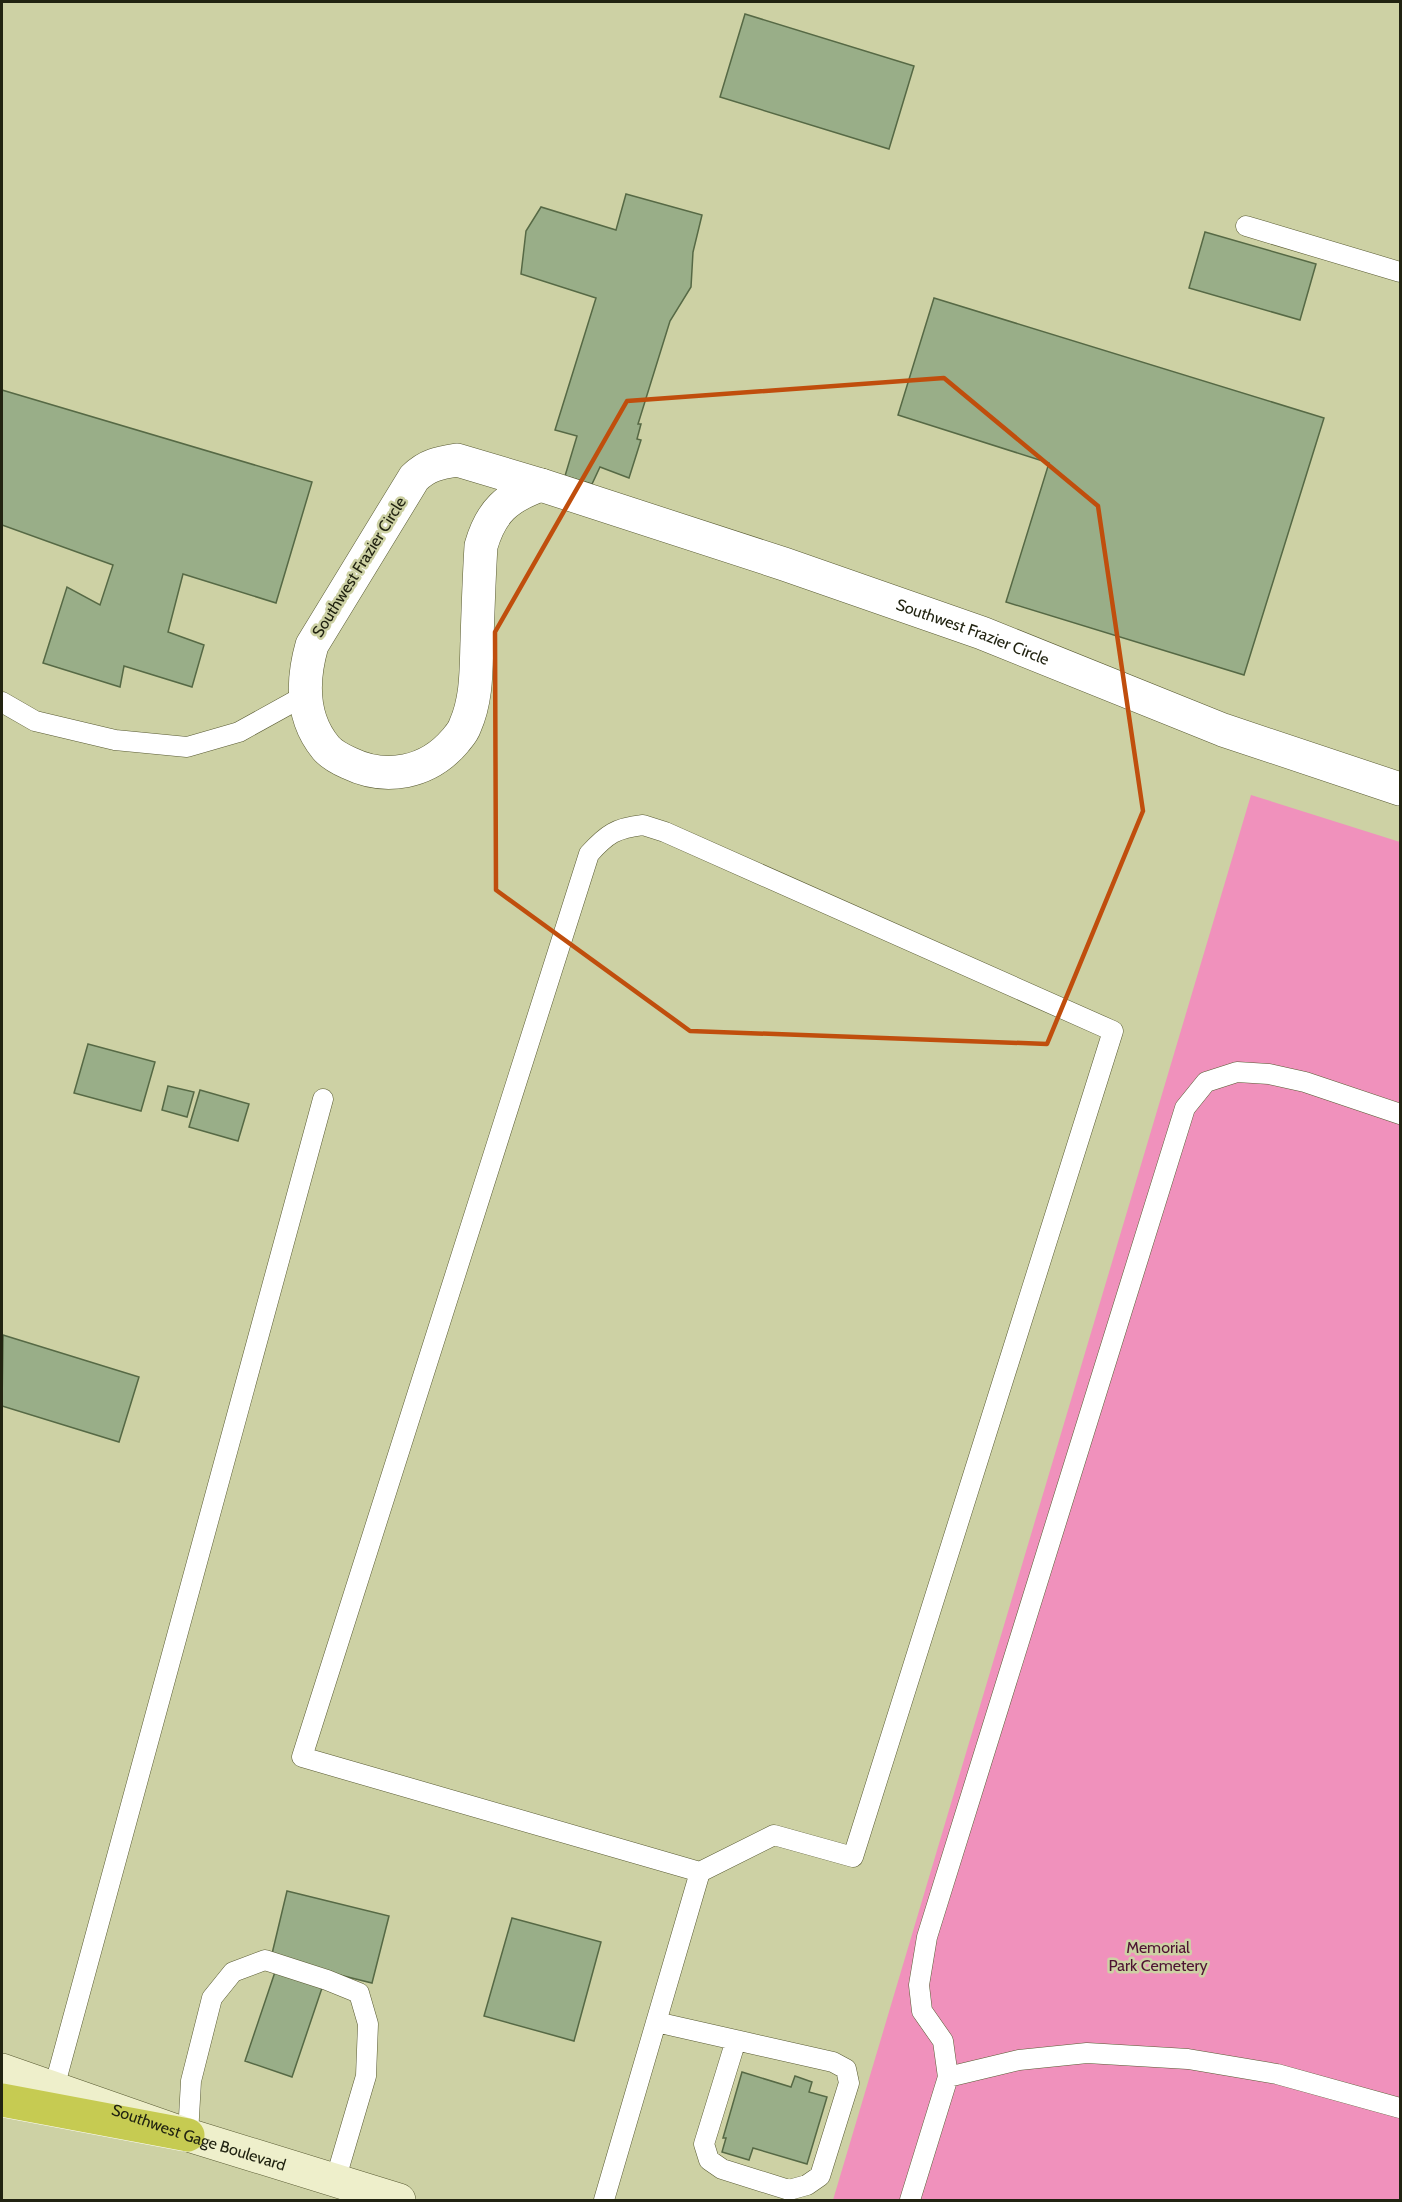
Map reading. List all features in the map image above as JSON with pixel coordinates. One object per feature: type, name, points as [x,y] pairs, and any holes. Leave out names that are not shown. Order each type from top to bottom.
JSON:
[{"type":"highway","points":[[2,2100],[188,2134]]},
{"type":"main road","name":"Southwest Gage Boulevard","points":[[2,2070],[188,2134],[399,2200]]},
{"type":"street","name":"Southwest Frazier Circle","points":[[541,485],[521,492],[505,502],[487,526],[481,546],[474,702],[464,729],[446,752],[430,762],[398,773],[363,770],[334,756],[311,722],[304,696],[305,668],[312,645],[414,478],[433,464],[457,460],[541,485],[784,564],[982,633],[1044,660],[1223,730],[1401,789]]},
{"type":"lane","points":[[1246,226],[1401,272]]},
{"type":"lane","points":[[2,702],[35,721],[115,740],[187,747],[239,732],[304,696]]},
{"type":"lane","points":[[604,2200],[700,1872],[774,1835],[853,1857],[1113,1031],[665,832],[643,825],[623,827],[604,837],[589,854],[302,1757],[700,1872]]},
{"type":"lane","points":[[910,2200],[948,2077],[944,2042],[922,2011],[919,1985],[927,1937],[1185,1108],[1206,1082],[1237,1072],[1269,1074],[1305,1082],[1401,1114]]},
{"type":"lane","points":[[54,2088],[323,1099]]},
{"type":"lane","points":[[188,2134],[192,2081],[212,1998],[233,1972],[266,1960],[359,1993],[368,2024],[366,2076],[335,2181]]},
{"type":"lane","points":[[656,2022],[736,2040],[833,2062],[846,2069],[849,2083],[820,2176],[807,2185],[789,2190],[722,2169],[709,2160],[704,2144],[736,2040]]},
{"type":"lane","points":[[948,2077],[1019,2060],[1087,2053],[1188,2059],[1276,2074],[1401,2108]]},
{"type":"highlighted area","points":[[944,378],[1098,506],[1143,811],[1047,1044],[690,1031],[496,890],[495,632],[627,401]]},
{"type":"green space","name":"Memorial Park Cemetery","points":[[1251,795],[1400,842],[1400,2200],[833,2200]]},
{"type":"building","points":[[745,14],[914,66],[889,149],[720,97]]},
{"type":"building","points":[[626,194],[702,215],[693,252],[691,287],[670,321],[638,424],[641,424],[637,439],[641,440],[629,478],[600,467],[592,484],[565,476],[577,436],[555,430],[596,298],[521,274],[526,231],[541,207],[616,230]]},
{"type":"building","points":[[1205,232],[1316,264],[1300,320],[1189,288]]},
{"type":"building","points":[[934,298],[1324,418],[1244,675],[1006,602],[1049,463],[898,415]]},
{"type":"building","points":[[2,390],[312,482],[276,603],[183,574],[168,632],[204,645],[192,687],[124,666],[120,687],[43,663],[67,587],[100,605],[113,565],[2,525]]},
{"type":"building","points":[[88,1044],[155,1062],[141,1111],[74,1093]]},
{"type":"building","points":[[168,1086],[194,1092],[187,1117],[162,1110]]},
{"type":"building","points":[[200,1090],[249,1104],[238,1141],[189,1127]]},
{"type":"building","points":[[3,1335],[139,1377],[119,1442],[2,1406]]},
{"type":"building","points":[[287,1891],[389,1916],[372,1983],[271,1958]]},
{"type":"building","points":[[512,1918],[601,1942],[574,2041],[484,2016]]},
{"type":"building","points":[[275,1972],[322,1988],[292,2077],[245,2061]]},
{"type":"building","points":[[742,2072],[791,2087],[795,2076],[812,2082],[809,2092],[827,2097],[807,2164],[753,2148],[749,2160],[722,2152],[726,2138],[723,2138]]}]
